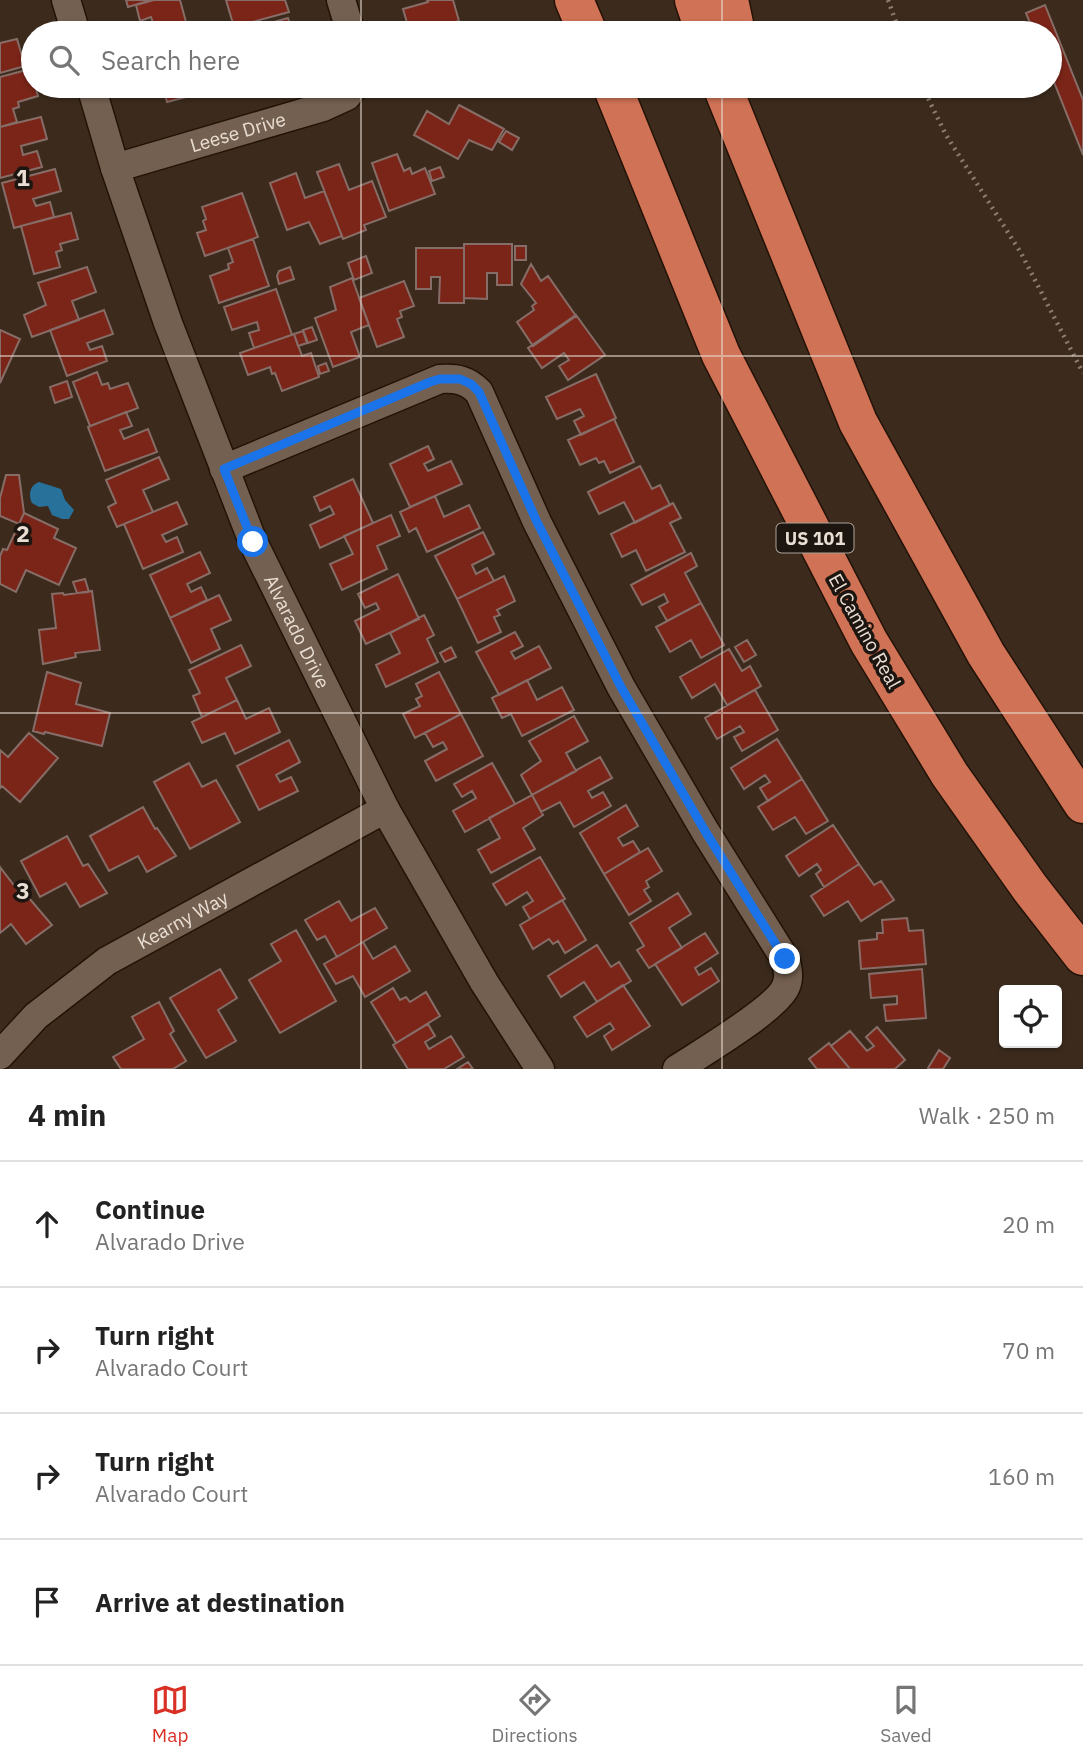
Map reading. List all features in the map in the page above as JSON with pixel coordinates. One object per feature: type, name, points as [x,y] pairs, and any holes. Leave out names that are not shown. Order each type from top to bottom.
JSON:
[{"type":"highway","points":[[574,0],[583,21]]},
{"type":"highway","points":[[592,0],[597,21]]},
{"type":"highway","points":[[694,0],[701,21]]},
{"type":"highway","points":[[729,0],[733,21]]},
{"type":"highway","name":"El Camino Real","points":[[616,98],[721,355],[869,642],[950,775],[1030,888],[1083,956]]},
{"type":"highway","points":[[727,98],[858,422],[986,654],[1083,804]]},
{"type":"highway","points":[[750,98],[789,255]]},
{"type":"street","points":[[66,0],[72,21]]},
{"type":"street","points":[[341,0],[347,21]]},
{"type":"street","name":"Alvarado Drive","points":[[95,98],[115,168],[168,323],[253,542],[275,590],[385,809],[484,982],[540,1069]]},
{"type":"street","name":"Leese Drive","points":[[115,168],[330,105],[343,98]]},
{"type":"street","points":[[224,469],[440,379],[460,379],[479,392],[537,522],[621,687],[705,831],[785,959],[788,979],[781,995],[760,1013],[677,1069]]},
{"type":"street","name":"Kearny Way","points":[[0,1055],[36,1016],[107,961],[385,809]]},
{"type":"path","points":[[888,0],[896,21]]},
{"type":"path","points":[[928,98],[946,135],[1021,253],[1083,373]]},
{"type":"water","points":[[39,482],[61,489],[65,500],[74,510],[69,519],[52,515],[48,506],[39,507],[32,503],[31,491]]},
{"type":"building","points":[[126,0],[152,0],[128,7]]},
{"type":"building","points":[[154,0],[180,0],[186,21],[152,21],[151,17],[140,21],[136,5]]},
{"type":"building","points":[[226,0],[285,0],[289,12],[256,21],[232,21]]},
{"type":"building","points":[[427,0],[453,0],[459,21],[406,21],[403,9],[428,2]]},
{"type":"building","points":[[1045,5],[1051,21],[1029,21],[1026,13]]},
{"type":"building","points":[[17,39],[21,67],[0,73],[0,43]]},
{"type":"building","points":[[1062,48],[1083,100],[1083,155],[1060,98]]},
{"type":"building","points":[[21,71],[21,98],[31,98],[18,102],[19,107],[13,109],[17,122],[0,127],[0,77]]},
{"type":"building","points":[[166,98],[182,98],[167,102]]},
{"type":"building","points":[[459,105],[504,129],[492,150],[469,140],[458,159],[414,135],[427,111],[449,124]]},
{"type":"building","points":[[41,117],[47,139],[21,146],[23,155],[37,151],[42,167],[0,178],[0,127]]},
{"type":"building","points":[[506,131],[519,138],[512,150],[499,142]]},
{"type":"building","points":[[397,154],[404,171],[410,168],[412,174],[425,168],[435,194],[389,211],[372,163]]},
{"type":"building","points":[[339,164],[349,190],[372,181],[386,217],[364,225],[366,230],[343,239],[317,172]]},
{"type":"building","points":[[440,167],[444,177],[432,181],[429,171]]},
{"type":"building","points":[[55,169],[61,191],[33,199],[36,206],[50,202],[54,217],[14,228],[2,183]]},
{"type":"building","points":[[296,173],[305,198],[324,191],[342,236],[320,244],[309,222],[287,230],[270,183]]},
{"type":"building","points":[[242,193],[258,237],[205,256],[197,233],[206,230],[202,207]]},
{"type":"building","points":[[71,213],[78,239],[60,244],[62,250],[56,252],[60,267],[34,274],[21,226]]},
{"type":"building","points":[[253,239],[269,286],[219,303],[210,276],[229,269],[228,264],[233,262],[228,248]]},
{"type":"building","points":[[464,244],[512,244],[512,285],[497,285],[497,273],[487,273],[487,299],[464,298]]},
{"type":"building","points":[[515,246],[526,246],[526,260],[515,260]]},
{"type":"building","points":[[416,248],[464,248],[464,303],[439,303],[440,277],[431,277],[431,289],[416,289]]},
{"type":"building","points":[[366,256],[372,273],[354,280],[348,263]]},
{"type":"building","points":[[531,264],[541,281],[548,276],[576,316],[533,346],[517,322],[534,310],[532,306],[536,303],[521,284]]},
{"type":"building","points":[[87,267],[96,292],[72,301],[79,320],[32,337],[24,315],[46,305],[38,283]]},
{"type":"building","points":[[290,267],[294,279],[279,284],[279,271]]},
{"type":"building","points":[[352,278],[369,325],[351,332],[360,357],[333,367],[315,318],[336,310],[330,287]]},
{"type":"building","points":[[404,281],[414,306],[400,311],[402,317],[397,319],[404,337],[377,347],[359,298]]},
{"type":"building","points":[[276,289],[292,335],[254,348],[249,333],[259,330],[257,322],[232,330],[224,307]]},
{"type":"building","points":[[104,310],[113,334],[87,343],[90,350],[102,346],[107,361],[67,376],[50,330]]},
{"type":"building","points":[[576,315],[605,355],[568,380],[559,366],[569,360],[564,353],[542,368],[528,348]]},
{"type":"building","points":[[312,327],[317,340],[308,343],[303,330]]},
{"type":"building","points":[[0,330],[20,339],[0,383]]},
{"type":"building","points":[[303,331],[307,343],[298,346],[294,334]]},
{"type":"building","points":[[294,334],[302,356],[311,353],[319,377],[282,391],[270,367],[248,375],[240,353]]},
{"type":"building","points":[[326,363],[329,371],[320,374],[318,366]]},
{"type":"building","points":[[97,372],[102,385],[108,383],[110,389],[128,383],[138,408],[90,426],[73,382]]},
{"type":"building","points":[[596,374],[616,418],[581,435],[574,421],[584,416],[580,409],[557,419],[546,397]]},
{"type":"building","points":[[67,381],[72,397],[55,403],[50,387]]},
{"type":"building","points":[[126,412],[132,426],[120,430],[124,439],[148,429],[157,452],[105,471],[88,427]]},
{"type":"building","points":[[614,419],[634,462],[610,473],[604,461],[599,463],[596,458],[580,465],[568,440]]},
{"type":"building","points":[[428,446],[434,459],[424,464],[428,471],[451,461],[462,484],[410,507],[390,464]]},
{"type":"building","points":[[159,457],[169,479],[143,490],[153,512],[117,527],[108,507],[116,503],[106,480]]},
{"type":"building","points":[[640,466],[652,489],[660,485],[670,505],[635,523],[624,502],[599,514],[588,492]]},
{"type":"building","points":[[6,475],[19,475],[24,513],[19,524],[0,516],[0,498]]},
{"type":"building","points":[[353,479],[373,523],[320,548],[310,525],[334,514],[330,506],[320,511],[314,497]]},
{"type":"building","points":[[435,496],[444,517],[469,505],[480,528],[427,552],[416,528],[409,532],[400,512]]},
{"type":"building","points":[[177,502],[187,524],[162,535],[166,542],[177,537],[183,552],[143,569],[124,524]]},
{"type":"building","points":[[673,503],[681,518],[670,523],[685,552],[646,571],[636,550],[622,557],[611,534]]},
{"type":"building","points":[[24,513],[58,529],[54,538],[76,548],[59,585],[26,570],[16,592],[0,584],[0,556],[3,549],[7,550]]},
{"type":"building","points":[[391,515],[400,536],[377,546],[387,569],[342,590],[330,564],[353,554],[344,536]]},
{"type":"building","points":[[483,532],[494,554],[472,565],[476,574],[487,568],[494,581],[457,599],[435,556]]},
{"type":"building","points":[[200,552],[210,573],[187,584],[191,592],[201,587],[207,600],[170,618],[150,575]]},
{"type":"building","points":[[691,553],[697,566],[685,573],[701,603],[667,621],[659,607],[668,602],[664,594],[642,605],[631,585]]},
{"type":"building","points":[[398,574],[419,619],[366,644],[355,621],[379,609],[376,603],[365,608],[358,594]]},
{"type":"building","points":[[504,576],[515,601],[497,610],[500,615],[494,617],[501,632],[478,643],[457,599]]},
{"type":"building","points":[[85,579],[89,592],[77,593],[73,582]]},
{"type":"building","points":[[92,591],[100,650],[75,653],[76,657],[43,664],[39,630],[56,628],[52,594]]},
{"type":"building","points":[[219,595],[231,620],[211,629],[220,649],[191,663],[170,618]]},
{"type":"building","points":[[701,603],[724,645],[701,658],[691,640],[670,652],[656,627]]},
{"type":"building","points":[[424,615],[434,635],[427,639],[438,662],[386,687],[376,665],[400,653],[390,633]]},
{"type":"building","points":[[515,632],[523,646],[511,652],[515,659],[539,646],[551,668],[499,695],[476,652]]},
{"type":"building","points":[[747,640],[756,655],[744,662],[735,647]]},
{"type":"building","points":[[241,645],[251,666],[226,678],[237,700],[202,717],[193,696],[200,693],[189,670]]},
{"type":"building","points":[[451,647],[456,657],[445,662],[440,653]]},
{"type":"building","points":[[729,649],[742,671],[750,666],[761,686],[727,705],[715,684],[692,698],[680,677]]},
{"type":"building","points":[[47,672],[81,683],[76,704],[110,713],[102,746],[33,731]]},
{"type":"building","points":[[439,672],[461,714],[415,738],[403,714],[420,706],[416,699],[422,696],[416,684]]},
{"type":"building","points":[[527,680],[537,700],[562,687],[574,710],[522,736],[511,714],[502,718],[492,698]]},
{"type":"building","points":[[755,690],[778,730],[742,751],[734,737],[744,732],[740,726],[717,739],[705,718]]},
{"type":"building","points":[[237,700],[246,719],[269,708],[280,732],[235,754],[225,733],[202,743],[192,722]]},
{"type":"building","points":[[461,714],[483,756],[436,781],[425,761],[447,749],[443,742],[433,747],[425,733]]},
{"type":"building","points":[[574,716],[588,741],[566,753],[576,771],[532,795],[521,775],[541,761],[529,741]]},
{"type":"building","points":[[29,733],[58,758],[20,802],[2,786],[0,788],[0,750],[8,757]]},
{"type":"building","points":[[777,739],[802,779],[768,801],[760,788],[770,782],[765,775],[744,789],[731,768]]},
{"type":"building","points":[[289,740],[300,762],[276,775],[280,782],[291,777],[298,791],[259,810],[237,766]]},
{"type":"building","points":[[600,757],[612,778],[588,791],[592,798],[603,792],[611,806],[574,827],[560,802],[541,812],[532,795]]},
{"type":"building","points":[[189,763],[202,787],[216,780],[240,822],[190,849],[154,782]]},
{"type":"building","points":[[492,763],[515,804],[465,832],[453,811],[476,798],[472,791],[462,797],[454,784]]},
{"type":"building","points":[[802,779],[828,821],[806,834],[795,817],[773,830],[758,807]]},
{"type":"building","points":[[532,795],[543,815],[523,828],[535,849],[491,873],[478,850],[500,838],[489,818]]},
{"type":"building","points":[[626,805],[638,826],[618,838],[623,846],[633,841],[640,852],[604,874],[580,833]]},
{"type":"building","points":[[143,807],[155,829],[157,828],[176,856],[147,872],[138,856],[109,871],[90,836]]},
{"type":"building","points":[[833,825],[859,864],[824,887],[816,874],[821,870],[817,864],[799,876],[786,856]]},
{"type":"building","points":[[67,836],[83,866],[88,864],[107,893],[80,907],[66,883],[40,897],[21,861]]},
{"type":"building","points":[[648,848],[662,871],[646,881],[649,887],[644,890],[651,901],[629,915],[604,874]]},
{"type":"building","points":[[540,857],[565,899],[530,919],[523,907],[533,901],[527,892],[506,905],[493,884]]},
{"type":"building","points":[[859,864],[874,885],[881,881],[894,900],[861,921],[848,901],[824,916],[811,896]]},
{"type":"building","points":[[0,867],[26,901],[29,898],[52,925],[26,944],[11,924],[0,933]]},
{"type":"building","points":[[678,893],[691,914],[669,928],[682,948],[649,968],[637,950],[644,946],[630,923]]},
{"type":"building","points":[[562,900],[586,940],[565,953],[558,941],[553,944],[549,939],[533,949],[520,925]]},
{"type":"building","points":[[339,901],[351,921],[375,908],[387,928],[337,957],[325,936],[317,940],[305,920]]},
{"type":"building","points":[[907,918],[909,931],[923,930],[926,964],[861,969],[859,941],[877,939],[877,933],[883,933],[882,920]]},
{"type":"building","points":[[296,930],[336,1001],[280,1033],[249,980],[281,961],[271,944]]},
{"type":"building","points":[[705,933],[718,953],[695,968],[699,975],[711,968],[719,981],[682,1005],[655,964]]},
{"type":"building","points":[[363,942],[373,959],[395,946],[410,971],[365,997],[353,976],[336,984],[324,964]]},
{"type":"building","points":[[597,945],[611,967],[619,962],[631,981],[597,1002],[584,982],[561,997],[548,976]]},
{"type":"building","points":[[220,969],[237,998],[218,1010],[236,1041],[206,1058],[170,998]]},
{"type":"building","points":[[922,969],[926,1018],[886,1021],[884,1005],[897,1004],[897,996],[871,998],[869,974]]},
{"type":"building","points":[[623,985],[650,1026],[612,1050],[604,1036],[614,1029],[610,1023],[587,1037],[574,1017]]},
{"type":"building","points":[[393,988],[400,1000],[406,997],[410,1002],[426,992],[440,1016],[396,1043],[371,1002]]},
{"type":"building","points":[[159,1002],[174,1031],[170,1034],[186,1061],[173,1069],[121,1069],[113,1057],[144,1039],[132,1017]]},
{"type":"building","points":[[428,1024],[435,1036],[425,1042],[429,1049],[451,1036],[464,1057],[444,1069],[408,1069],[393,1045]]},
{"type":"building","points":[[877,1027],[905,1060],[895,1069],[850,1069],[831,1046],[850,1031],[867,1051],[874,1046],[866,1037]]},
{"type":"building","points":[[829,1043],[850,1069],[817,1069],[809,1059]]},
{"type":"building","points":[[939,1050],[950,1058],[943,1069],[928,1068]]},
{"type":"building","points":[[468,1062],[473,1069],[457,1069]]},
{"type":"route","points":[[253,542],[224,469],[430,382],[450,378],[471,384],[485,404],[537,522],[621,687],[662,760],[785,959]]}]
